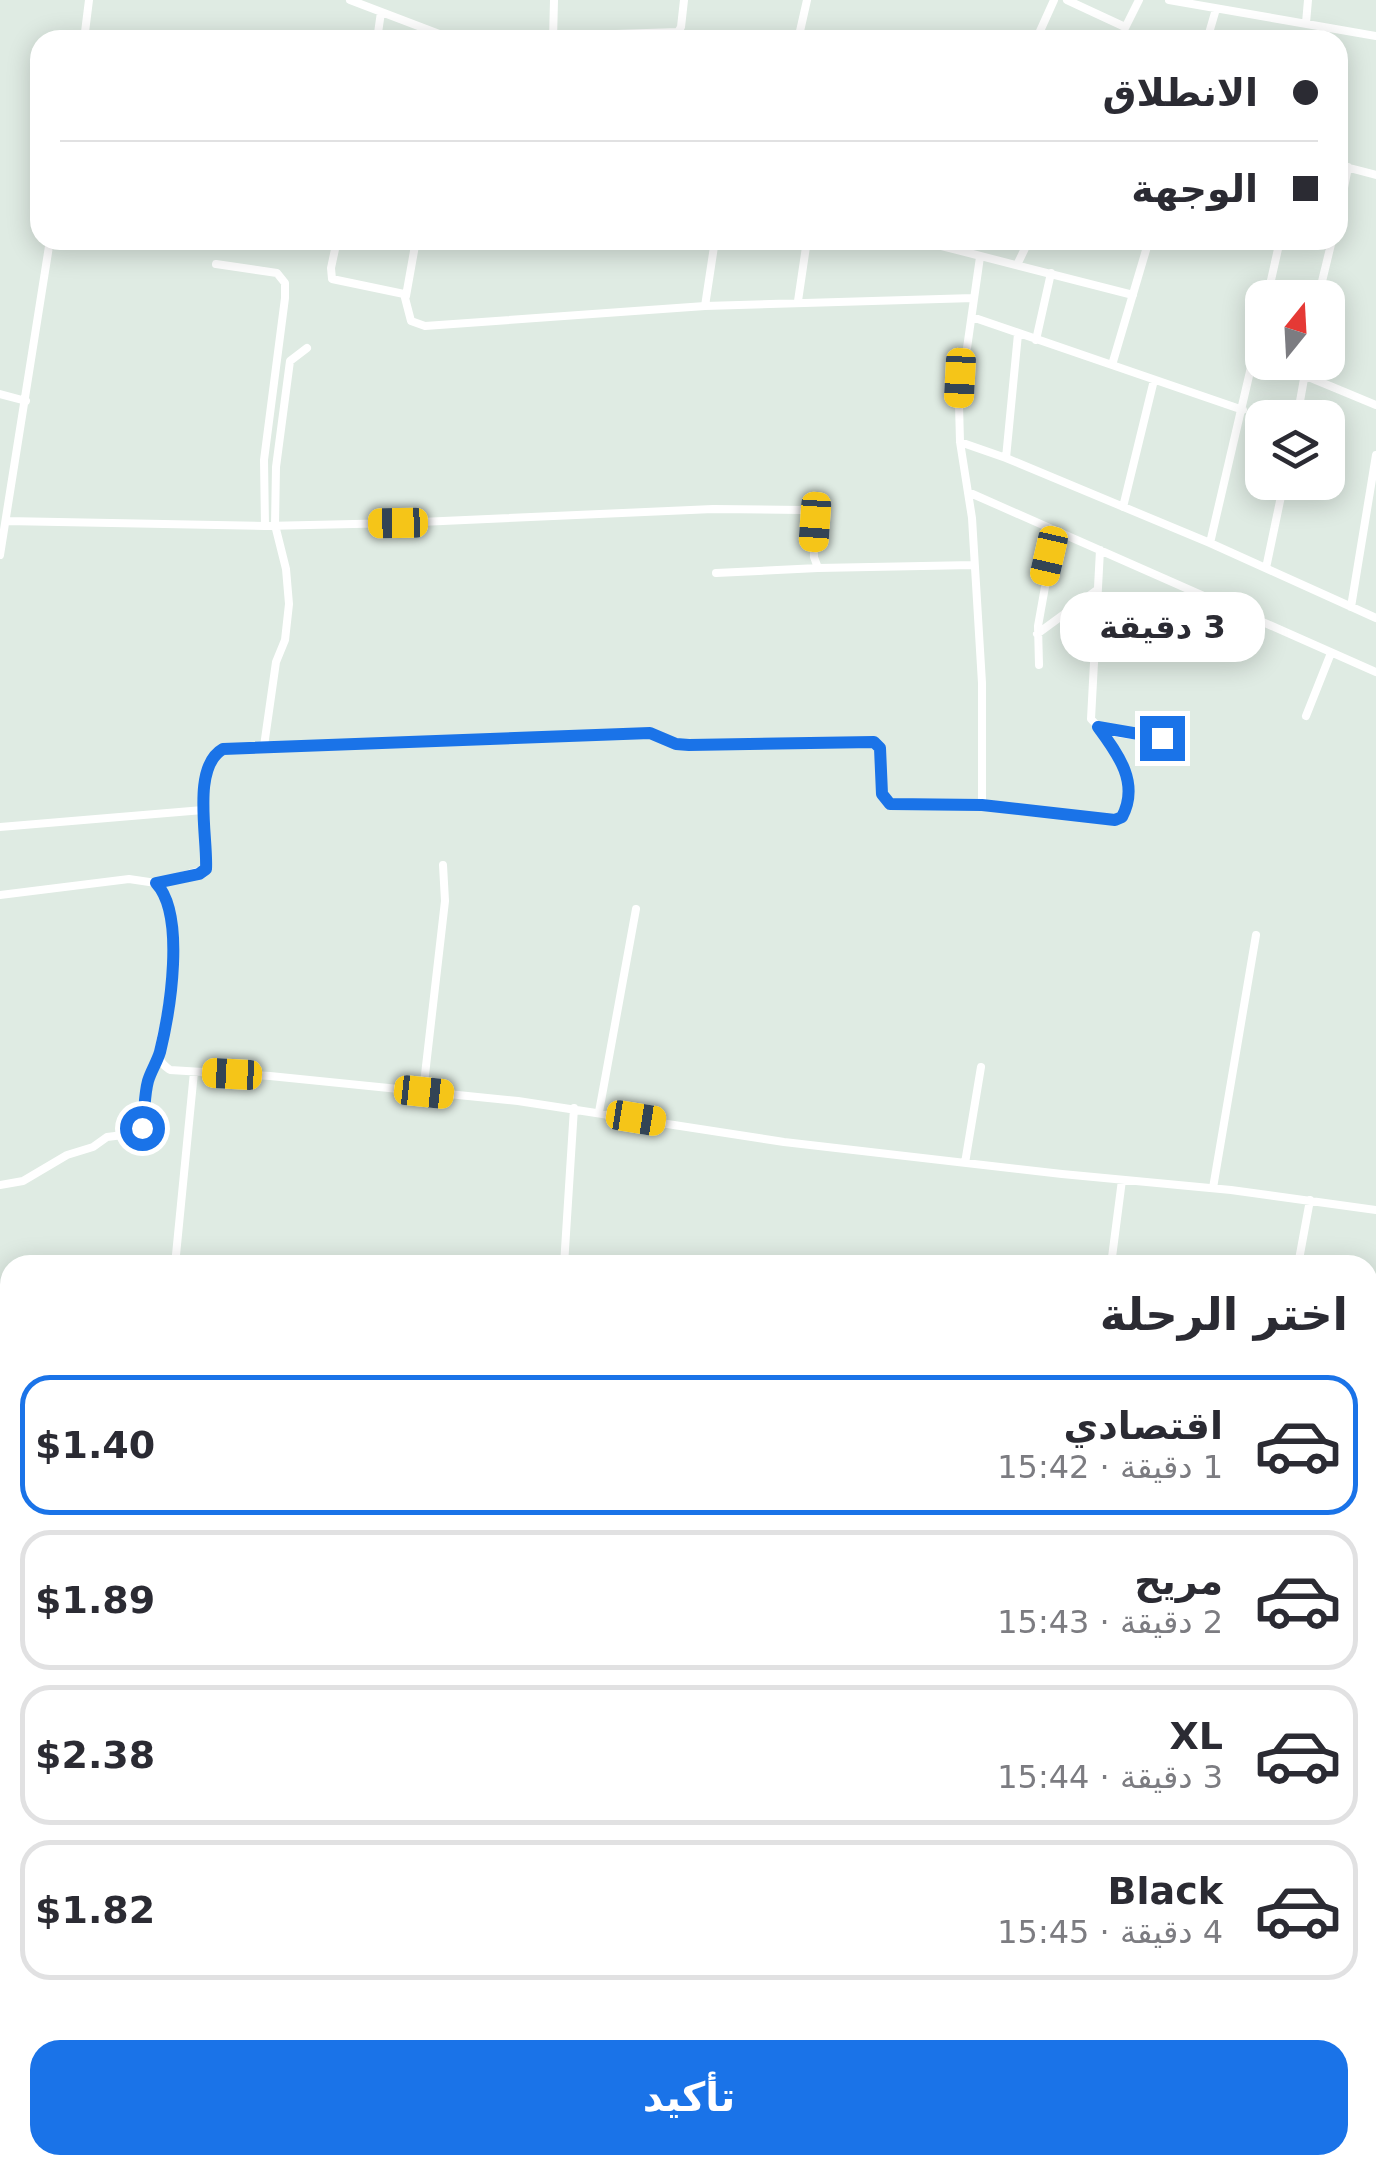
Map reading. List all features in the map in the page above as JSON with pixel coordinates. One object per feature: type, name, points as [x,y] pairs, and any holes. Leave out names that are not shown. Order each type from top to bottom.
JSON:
[{"type":"street","points":[[86,30],[90,0]]},
{"type":"street","points":[[350,0],[429,30]]},
{"type":"street","points":[[553,30],[554,0]]},
{"type":"street","points":[[680,30],[684,0]]},
{"type":"street","points":[[800,30],[807,0]]},
{"type":"street","points":[[1040,30],[1054,0]]},
{"type":"street","points":[[1067,0],[1125,27]]},
{"type":"street","points":[[1124,30],[1139,0]]},
{"type":"street","points":[[1168,0],[1344,30]]},
{"type":"street","points":[[1306,23],[1308,0]]},
{"type":"street","points":[[1211,30],[1216,9]]},
{"type":"street","points":[[378,30],[381,12]]},
{"type":"street","points":[[1348,31],[1376,36]]},
{"type":"street","points":[[1348,168],[1376,176]]},
{"type":"street","points":[[0,555],[49,250]]},
{"type":"street","points":[[335,250],[332,279],[406,296]]},
{"type":"street","points":[[414,250],[406,296],[411,321],[425,326],[798,301],[974,298]]},
{"type":"street","points":[[705,306],[713,250]]},
{"type":"street","points":[[798,301],[806,250]]},
{"type":"street","points":[[954,250],[1133,295]]},
{"type":"street","points":[[1017,265],[1024,250]]},
{"type":"street","points":[[1112,364],[1146,250]]},
{"type":"street","points":[[1271,280],[1278,250]]},
{"type":"street","points":[[1322,280],[1330,250]]},
{"type":"street","points":[[980,257],[960,378],[960,442],[968,492],[982,683],[982,805]]},
{"type":"street","points":[[216,264],[277,273],[285,283],[264,460],[270,525],[286,569],[289,604],[264,746]]},
{"type":"street","points":[[1036,340],[1051,273]]},
{"type":"street","points":[[972,317],[1243,410]]},
{"type":"street","points":[[1006,458],[1018,334]]},
{"type":"street","points":[[270,525],[287,368],[293,356],[307,348]]},
{"type":"street","points":[[1123,507],[1154,380]]},
{"type":"street","points":[[1210,542],[1250,380]]},
{"type":"street","points":[[1316,380],[1376,405]]},
{"type":"street","points":[[0,394],[26,401]]},
{"type":"street","points":[[960,442],[1210,542],[1376,618]]},
{"type":"street","points":[[1352,607],[1376,454]]},
{"type":"street","points":[[0,484],[12,486]]},
{"type":"street","points":[[968,492],[1376,672]]},
{"type":"street","points":[[1266,568],[1280,500]]},
{"type":"street","points":[[6,521],[270,525],[713,509],[808,510],[814,518],[814,557],[818,568]]},
{"type":"street","points":[[1039,665],[1037,634],[1055,531]]},
{"type":"street","points":[[0,895],[129,880],[156,883],[205,871],[202,810],[208,772],[216,752],[264,746],[650,733],[689,745],[874,742],[880,748],[881,788],[886,802],[982,805],[1107,820],[1122,817],[1129,799],[1128,774],[1092,722],[1090,712],[1100,550]]},
{"type":"street","points":[[716,573],[974,564]]},
{"type":"street","points":[[1037,634],[1097,590]]},
{"type":"street","points":[[1306,716],[1330,653]]},
{"type":"street","points":[[1098,727],[1162,738]]},
{"type":"street","points":[[0,827],[202,810]]},
{"type":"street","points":[[424,1092],[445,900],[444,865]]},
{"type":"street","points":[[0,1185],[23,1180],[108,1136],[140,1133],[147,1084],[159,1054],[173,957],[168,906],[156,883]]},
{"type":"street","points":[[599,1112],[636,909]]},
{"type":"street","points":[[1213,1188],[1256,935]]},
{"type":"street","points":[[159,1054],[164,1067],[170,1070],[270,1076],[574,1108],[784,1142],[1213,1188],[1376,1210]]},
{"type":"street","points":[[965,1162],[981,1067]]},
{"type":"street","points":[[176,1255],[194,1072]]},
{"type":"street","points":[[565,1255],[574,1108]]},
{"type":"street","points":[[1112,1255],[1122,1180]]},
{"type":"street","points":[[1300,1255],[1310,1200]]},
{"type":"route","points":[[142,1128],[147,1084],[159,1054],[173,957],[168,906],[156,883],[206,869],[202,810],[212,759],[223,749],[650,733],[689,745],[874,742],[880,748],[883,798],[890,804],[982,805],[1115,820],[1122,817],[1129,799],[1128,774],[1098,727],[1162,738]]}]
